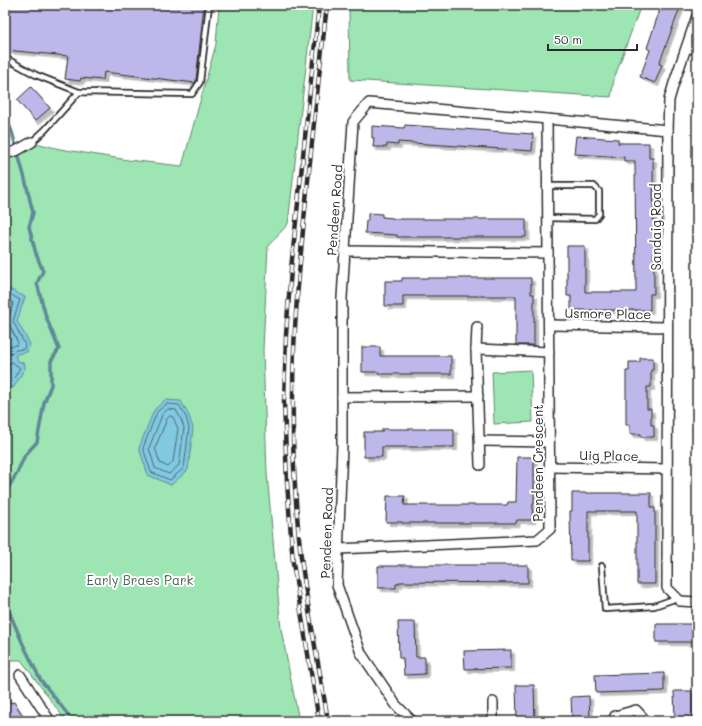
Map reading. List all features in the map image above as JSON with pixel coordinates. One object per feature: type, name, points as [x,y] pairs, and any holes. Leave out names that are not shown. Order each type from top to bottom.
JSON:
[{"type":"street","name":"Sandaig Road","points":[[676,598],[667,588],[669,100],[697,16]]},
{"type":"street","points":[[687,47],[697,50]]},
{"type":"street","name":"Pendeen Road","points":[[412,721],[396,705],[361,653],[337,585],[342,446],[342,298],[353,122],[369,103],[547,119]]},
{"type":"street","points":[[547,119],[668,130]]},
{"type":"street","name":"Pendeen Crescent","points":[[338,549],[537,540],[550,529],[547,119]]},
{"type":"street","points":[[5,154],[16,151],[32,142]]},
{"type":"street","points":[[345,251],[548,253]]},
{"type":"street","name":"Usmore Place","points":[[549,325],[668,327]]},
{"type":"street","points":[[477,327],[476,349],[480,464]]},
{"type":"street","points":[[476,349],[549,352]]},
{"type":"street","points":[[342,397],[478,396]]},
{"type":"street","points":[[480,441],[549,442]]},
{"type":"street","name":"Uig Place","points":[[550,467],[667,469]]},
{"type":"street","points":[[676,598],[680,601],[697,602]]},
{"type":"street","points":[[20,675],[50,721]]},
{"type":"street","points":[[493,702],[493,721]]},
{"type":"street","points":[[613,721],[615,716],[636,710],[646,721]]},
{"type":"lane","points":[[5,58],[36,75],[79,92],[192,94],[200,82],[209,5]]},
{"type":"lane","points":[[32,142],[45,130],[79,92]]},
{"type":"lane","points":[[548,186],[594,186],[599,191],[599,214],[595,219],[548,218]]},
{"type":"lane","points":[[602,566],[605,609],[654,606],[676,598]]},
{"type":"green space","name":"Early Braes Park","points":[[219,5],[313,5],[288,224],[268,246],[263,350],[267,473],[281,629],[299,721],[66,721],[21,660],[5,660],[5,159],[40,144],[60,149],[128,160],[182,166],[216,44]]},
{"type":"green space","points":[[349,5],[641,5],[614,79],[611,97],[350,80]]},
{"type":"green space","points":[[531,370],[533,422],[494,424],[492,372]]},
{"type":"water","points":[[5,287],[25,297],[17,321],[30,344],[27,352],[16,354],[16,360],[25,364],[25,368],[14,387],[5,390],[5,361],[7,360],[8,356],[5,355]]},
{"type":"water","points":[[165,400],[181,401],[189,416],[193,428],[188,470],[171,485],[148,475],[139,448],[154,410]]},
{"type":"building","points":[[5,5],[204,5],[196,81],[195,83],[104,72],[103,80],[81,78],[80,81],[65,79],[68,56],[5,50]]},
{"type":"building","points":[[663,5],[681,5],[659,64],[662,65],[655,83],[640,77],[650,50],[647,48],[660,9],[661,10]]},
{"type":"building","points":[[31,87],[50,108],[35,121],[17,100]]},
{"type":"building","points":[[405,125],[533,134],[532,151],[398,142],[398,145],[387,144],[387,147],[373,147],[374,138],[372,138],[372,126],[404,128]]},
{"type":"building","points":[[576,136],[618,139],[618,143],[649,143],[649,158],[653,158],[654,294],[650,294],[650,310],[571,310],[571,296],[567,296],[567,246],[585,246],[585,292],[636,292],[635,161],[624,161],[624,157],[574,154]]},
{"type":"building","points":[[368,213],[382,214],[382,217],[393,219],[526,219],[526,237],[397,237],[397,235],[365,233]]},
{"type":"building","points":[[402,278],[531,278],[531,294],[534,294],[534,345],[516,345],[516,296],[403,296],[403,306],[385,306],[385,281],[402,281]]},
{"type":"building","points":[[362,347],[380,347],[380,356],[451,356],[451,374],[379,374],[379,372],[362,372]]},
{"type":"building","points":[[640,358],[653,358],[651,387],[647,387],[647,409],[651,409],[651,425],[654,425],[654,437],[641,437],[641,434],[630,434],[630,425],[626,425],[626,371],[629,371],[629,362],[640,362]]},
{"type":"building","points":[[382,429],[454,429],[454,447],[382,447],[382,457],[364,457],[364,432],[382,432]]},
{"type":"building","points":[[517,457],[534,457],[534,504],[532,520],[517,520],[516,523],[386,522],[387,496],[405,496],[404,505],[507,505],[508,502],[516,502]]},
{"type":"building","points":[[572,493],[651,493],[651,508],[655,508],[655,584],[637,584],[637,511],[588,511],[588,561],[571,561],[570,511],[572,511]]},
{"type":"building","points":[[528,565],[528,583],[399,582],[399,584],[396,584],[396,588],[378,588],[378,566]]},
{"type":"building","points":[[398,622],[415,622],[416,657],[425,657],[425,674],[404,675],[403,658],[399,658]]},
{"type":"building","points":[[656,624],[697,624],[697,642],[656,642]]},
{"type":"building","points":[[511,650],[511,668],[465,669],[464,651]]},
{"type":"building","points":[[664,673],[664,691],[596,693],[595,675]]},
{"type":"building","points":[[516,685],[534,685],[535,721],[517,721]]},
{"type":"building","points":[[674,691],[692,691],[692,721],[675,721]]},
{"type":"building","points":[[5,694],[11,703],[14,702],[26,721],[9,721],[5,715]]},
{"type":"building","points":[[589,696],[590,721],[572,721],[571,697]]},
{"type":"waterway","points":[[5,116],[12,132],[33,213],[29,227],[36,254],[43,271],[37,283],[46,317],[59,349],[51,361],[51,385],[44,403],[37,442],[25,455],[17,473],[5,493]]},
{"type":"waterway","points":[[5,602],[40,679],[73,721]]},
{"type":"railway","points":[[319,5],[291,269],[286,335],[284,402],[287,482],[293,563],[319,721]]},
{"type":"railway","points":[[327,5],[305,210],[295,325],[293,435],[294,476],[301,557],[328,721]]}]
